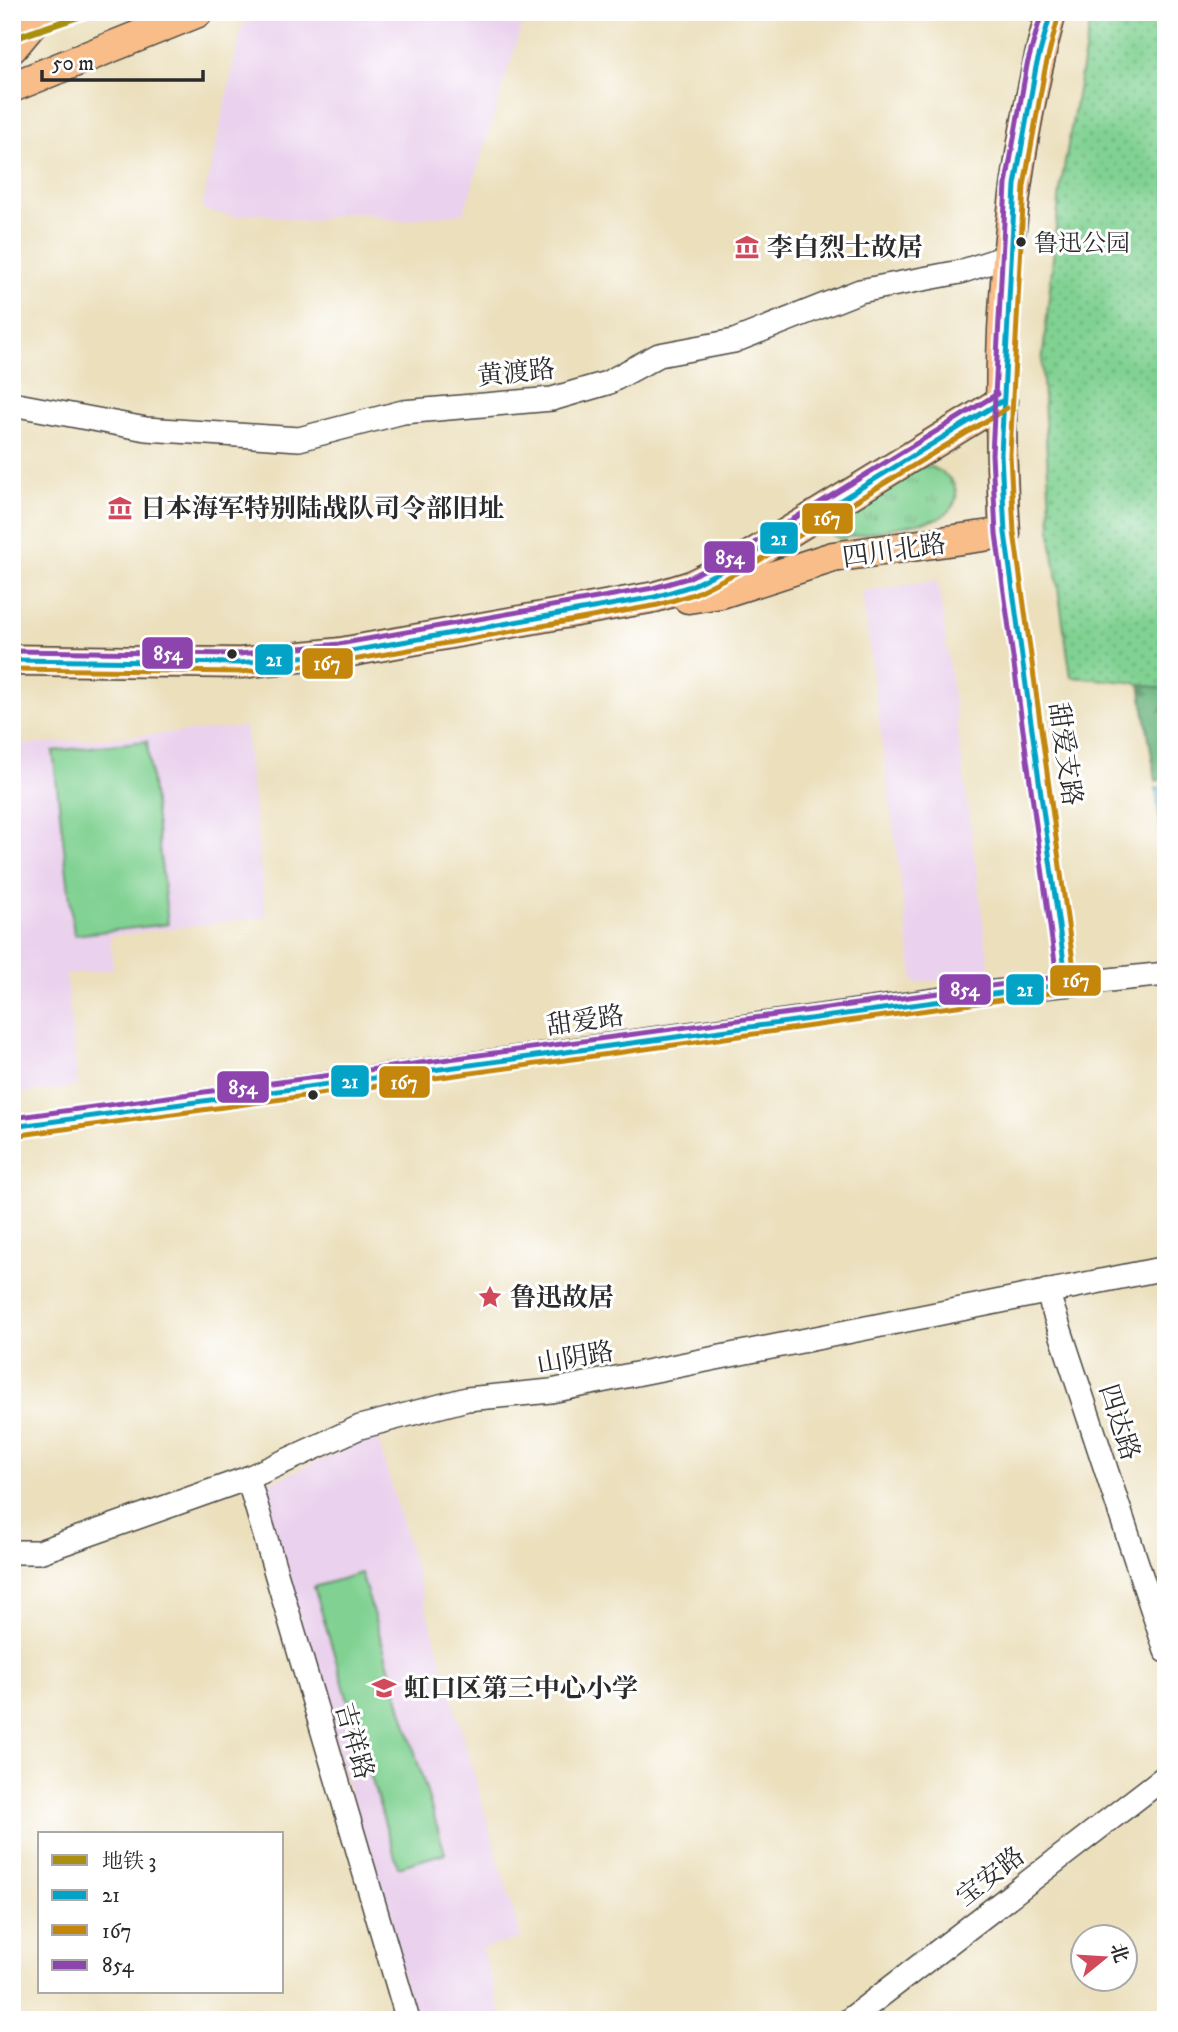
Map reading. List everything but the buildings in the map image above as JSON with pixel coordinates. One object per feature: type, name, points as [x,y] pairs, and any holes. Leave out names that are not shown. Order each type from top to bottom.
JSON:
[{"type":"main road","points":[[12,48],[42,12]]},
{"type":"main road","points":[[12,87],[198,12]]},
{"type":"main road","points":[[1005,533],[1002,401],[1015,185],[1037,67],[1051,12]]},
{"type":"main road","name":"四川北路","points":[[12,660],[240,663],[340,653],[655,597],[691,586],[745,559],[808,517],[1002,401]]},
{"type":"main road","points":[[808,517],[798,533],[799,549],[833,557]]},
{"type":"main road","name":"四川北路","points":[[655,597],[691,598],[721,593],[833,557],[1005,533]]},
{"type":"street","name":"黄渡路","points":[[12,404],[146,429],[299,439],[403,412],[552,399],[607,383],[659,355],[734,341],[860,291],[960,272],[1009,256]]},
{"type":"street","name":"甜爱支路","points":[[1005,533],[1067,984]]},
{"type":"street","name":"甜爱路","points":[[12,1127],[1067,984],[1166,975]]},
{"type":"street","name":"山阴路","points":[[12,1552],[39,1552],[248,1478],[360,1427],[428,1408],[467,1399],[551,1391],[1166,1268]]},
{"type":"street","name":"四达路","points":[[1047,1291],[1166,1651]]},
{"type":"street","name":"吉祥路","points":[[248,1478],[408,2020]]},
{"type":"street","name":"宝安路","points":[[849,2020],[1166,1776]]},
{"type":"shaded area","points":[[272,12],[526,12],[464,213],[396,221],[364,213],[347,213],[306,222],[256,213],[234,217],[202,209],[242,26]]},
{"type":"shaded area","points":[[938,581],[990,973],[914,983],[862,591]]},
{"type":"shaded area","points":[[245,727],[266,917],[110,936],[113,969],[66,975],[78,1087],[12,1094],[12,746]]},
{"type":"shaded area","name":"虹口区第三中心小学","points":[[377,1436],[521,1938],[482,1949],[503,2020],[415,2020],[261,1486]]},
{"type":"green space","name":"鲁迅公园","points":[[1092,12],[1166,12],[1166,689],[1129,682],[1071,677],[1052,547],[1042,364],[1060,190]]},
{"type":"green space","points":[[928,466],[946,476],[956,489],[954,504],[938,519],[840,539],[825,531],[825,523],[914,468]]},
{"type":"green space","points":[[1140,684],[1166,689],[1166,779],[1156,781]]},
{"type":"green space","points":[[147,741],[168,924],[74,935],[53,751]]},
{"type":"green space","points":[[361,1573],[445,1853],[398,1867],[314,1587]]},
{"type":"water","points":[[1166,786],[1166,872],[1165,872],[1156,788]]},
{"type":"metro line","name":"3","points":[[12,39],[92,12]]},
{"type":"transit line","name":"854","points":[[12,1118],[1057,977],[996,534],[992,454],[1006,184],[1027,65],[1042,12]]},
{"type":"transit line","name":"21","points":[[12,1127],[1067,984],[1005,533],[1001,454],[1015,185],[1036,67],[1051,12]]},
{"type":"transit line","name":"167","points":[[13,1136],[1073,990],[1076,983],[1014,532],[1010,454],[1024,186],[1045,69],[1059,14]]},
{"type":"transit line","name":"854","points":[[12,651],[240,654],[339,644],[653,588],[688,578],[741,551],[997,394]]},
{"type":"transit line","name":"21","points":[[12,660],[240,663],[340,653],[655,597],[691,586],[745,559],[1002,401]]},
{"type":"transit line","name":"167","points":[[12,669],[241,672],[342,662],[658,605],[694,594],[750,566],[1007,408]]},
{"type":"place","name":"鲁迅公园","points":[[1021,242]]},
{"type":"place","name":"李白烈士故居","points":[[747,247]]},
{"type":"place","name":"日本海军特别陆战队司令部旧址","points":[[120,508]]},
{"type":"place","name":"鲁迅故居","points":[[490,1297]]},
{"type":"place","name":"虹口区第三中心小学","points":[[384,1688]]}]
